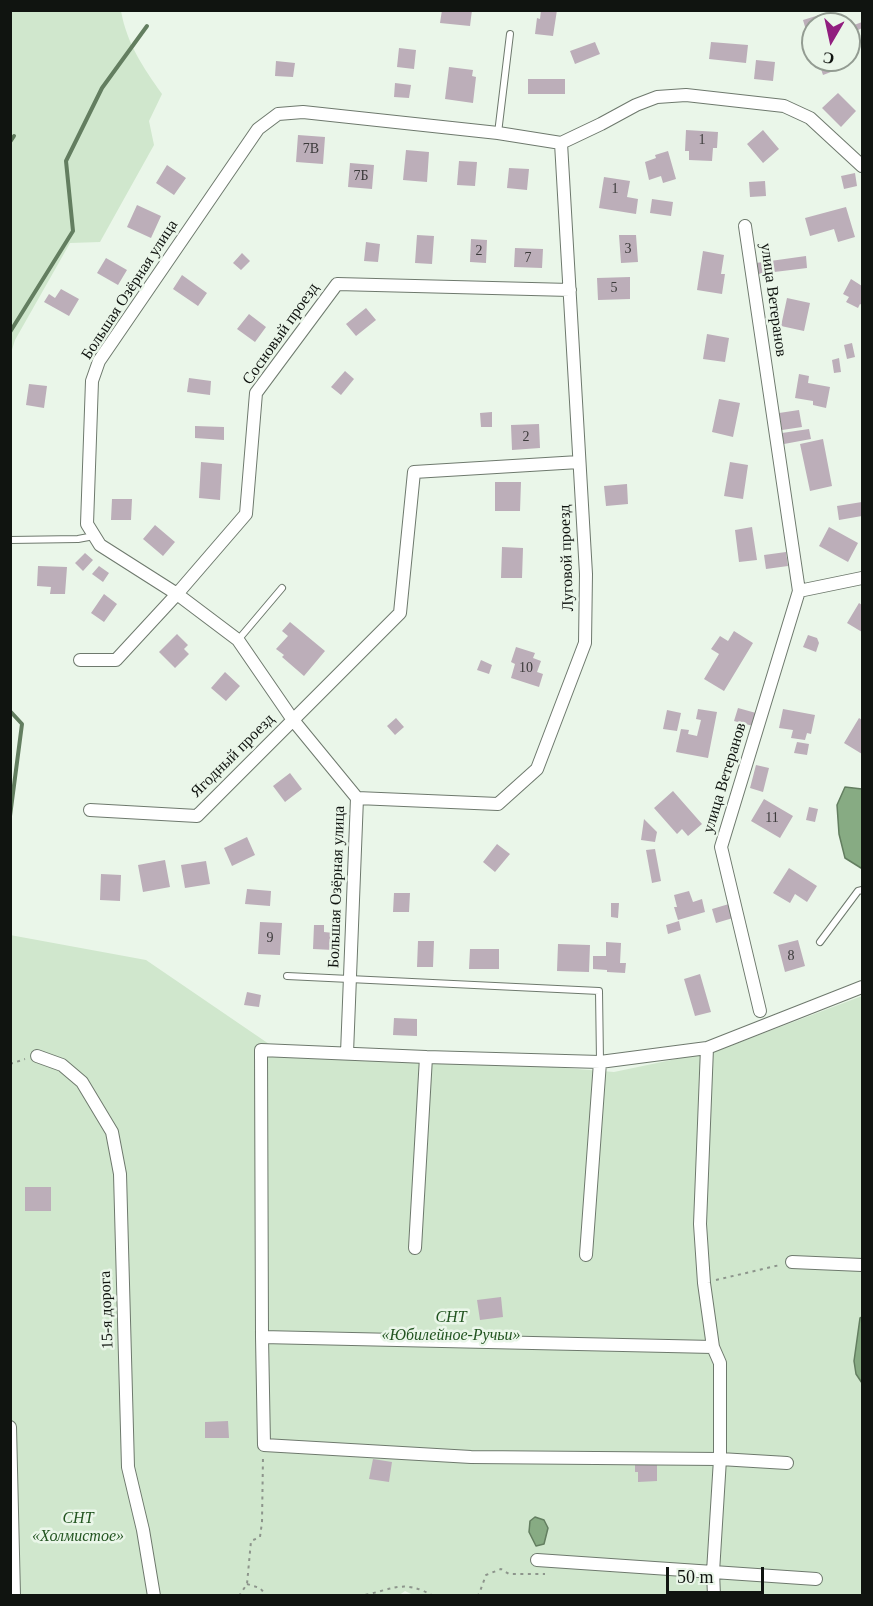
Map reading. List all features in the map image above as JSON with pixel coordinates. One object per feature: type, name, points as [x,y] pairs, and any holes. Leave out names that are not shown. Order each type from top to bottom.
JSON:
[{"type":"street","points":[[561,143],[636,105],[657,97],[686,95],[784,106],[810,118],[862,165]]},
{"type":"street","name":"Большая Озёрная улица","points":[[347,1053],[357,798],[293,720],[238,640],[177,594],[100,545],[94,536],[87,524],[92,381],[99,361],[258,129],[278,114],[303,112],[498,133],[561,143]]},
{"type":"street","name":"Луговой проезд","points":[[357,798],[498,804],[537,769],[585,643],[586,574],[561,143]]},
{"type":"street","name":"улица Ветеранов","points":[[745,226],[799,591],[722,847],[760,1011]]},
{"type":"street","name":"Сосновый проезд","points":[[80,660],[116,660],[246,514],[256,393],[337,284],[570,290]]},
{"type":"street","name":"Ягодный проезд","points":[[90,810],[196,816],[400,613],[414,472],[579,462]]},
{"type":"street","points":[[799,591],[862,578]]},
{"type":"street","points":[[787,1463],[720,1459],[471,1457],[264,1445],[261,1050],[600,1062],[707,1048],[862,987]]},
{"type":"street","points":[[707,1048],[700,1224],[704,1282],[713,1347],[720,1363],[720,1459],[713,1572],[714,1596]]},
{"type":"street","name":"15-я дорога","points":[[37,1056],[62,1065],[82,1082],[112,1132],[120,1174],[128,1467],[143,1530],[154,1596]]},
{"type":"street","points":[[415,1248],[426,1057]]},
{"type":"street","points":[[586,1255],[600,1062]]},
{"type":"street","points":[[792,1262],[862,1265]]},
{"type":"street","points":[[262,1337],[713,1347]]},
{"type":"street","points":[[10,1427],[14,1596]]},
{"type":"street","points":[[537,1560],[816,1579]]},
{"type":"lane","points":[[498,133],[510,34]]},
{"type":"lane","points":[[10,540],[78,539],[94,536]]},
{"type":"lane","points":[[238,640],[282,588]]},
{"type":"lane","points":[[820,942],[858,891],[862,890]]},
{"type":"lane","points":[[287,976],[599,991],[600,1062]]},
{"type":"path","points":[[10,1064],[37,1056]]},
{"type":"path","points":[[704,1282],[792,1262]]},
{"type":"path","points":[[239,1596],[247,1584],[251,1541],[260,1536],[264,1445]]},
{"type":"path","points":[[477,1596],[486,1575],[501,1569],[509,1574],[538,1575],[548,1572]]},
{"type":"path","points":[[247,1584],[260,1588],[267,1596]]},
{"type":"path","points":[[358,1596],[373,1595],[397,1586],[422,1589],[433,1596]]},
{"type":"green space","points":[[11,10],[121,11],[132,45],[142,65],[162,94],[149,121],[154,145],[100,242],[70,243],[15,340],[11,353]]},
{"type":"green space","name":"СНТ «Юбилейное-Ручьи»","points":[[10,935],[146,960],[269,1044],[614,1072],[719,1050],[862,996],[862,1595],[415,1596],[405,1591],[398,1596],[11,1595]]},
{"type":"shaded area","points":[[845,787],[862,789],[861,868],[845,858],[839,834],[837,805]]},
{"type":"shaded area","points":[[862,1317],[862,1383],[856,1374],[854,1361]]},
{"type":"shaded area","points":[[535,1517],[544,1520],[548,1528],[544,1544],[536,1546],[529,1532],[530,1521]]},
{"type":"building","points":[[442,10],[472,10],[470,26],[440,23]]},
{"type":"building","points":[[541,10],[557,10],[553,36],[535,34],[537,18],[540,19]]},
{"type":"building","points":[[595,42],[600,54],[575,64],[570,51]]},
{"type":"building","points":[[711,42],[748,45],[746,63],[709,59]]},
{"type":"building","points":[[399,48],[416,50],[414,69],[397,67]]},
{"type":"building","points":[[756,60],[775,62],[773,81],[754,79]]},
{"type":"building","points":[[276,61],[295,63],[293,77],[275,76]]},
{"type":"building","points":[[449,67],[473,70],[472,76],[476,77],[473,103],[445,99]]},
{"type":"building","points":[[528,79],[565,79],[565,94],[528,94]]},
{"type":"building","points":[[395,83],[411,85],[409,98],[394,97]]},
{"type":"building","points":[[838,93],[856,111],[841,127],[822,108]]},
{"type":"building","points":[[686,130],[718,132],[717,148],[713,148],[712,161],[689,160],[689,151],[685,151]]},
{"type":"building","points":[[763,130],[779,149],[763,163],[747,144]]},
{"type":"building","points":[[298,135],[325,137],[323,164],[296,162]]},
{"type":"building","points":[[406,150],[429,152],[427,182],[403,180]]},
{"type":"building","points":[[668,151],[676,179],[663,183],[661,176],[649,180],[645,162],[656,158],[655,155]]},
{"type":"building","points":[[459,161],[477,162],[475,186],[457,185]]},
{"type":"building","points":[[350,163],[374,165],[372,189],[348,187]]},
{"type":"building","points":[[167,165],[186,178],[174,195],[156,183]]},
{"type":"building","points":[[509,168],[529,169],[527,190],[507,188]]},
{"type":"building","points":[[855,173],[857,186],[844,189],[841,176]]},
{"type":"building","points":[[604,177],[630,181],[627,197],[638,199],[636,214],[599,208]]},
{"type":"building","points":[[765,181],[766,196],[750,197],[749,182]]},
{"type":"building","points":[[652,199],[673,202],[671,216],[650,213]]},
{"type":"building","points":[[137,205],[161,216],[151,238],[127,227]]},
{"type":"building","points":[[846,207],[855,237],[838,242],[834,229],[810,236],[805,218]]},
{"type":"building","points":[[417,235],[434,236],[432,264],[415,263]]},
{"type":"building","points":[[619,235],[636,235],[638,262],[621,263]]},
{"type":"building","points":[[471,239],[487,240],[486,263],[470,262]]},
{"type":"building","points":[[366,242],[380,244],[378,262],[364,261]]},
{"type":"building","points":[[515,248],[543,249],[542,268],[514,267]]},
{"type":"building","points":[[703,251],[724,255],[721,274],[725,274],[722,294],[697,290]]},
{"type":"building","points":[[242,253],[250,261],[241,270],[233,263]]},
{"type":"building","points":[[806,256],[807,268],[758,274],[756,263]]},
{"type":"building","points":[[106,258],[127,270],[118,285],[97,273]]},
{"type":"building","points":[[182,275],[207,293],[198,306],[173,289]]},
{"type":"building","points":[[630,277],[630,299],[598,300],[597,278]]},
{"type":"building","points":[[851,279],[862,286],[862,305],[860,304],[858,308],[846,302],[849,297],[843,294]]},
{"type":"building","points":[[61,289],[79,299],[69,316],[44,302],[49,294],[55,298]]},
{"type":"building","points":[[787,298],[810,303],[804,331],[781,326]]},
{"type":"building","points":[[366,308],[376,320],[356,336],[346,324]]},
{"type":"building","points":[[249,314],[266,327],[255,342],[237,329]]},
{"type":"building","points":[[707,334],[729,338],[725,362],[703,359]]},
{"type":"building","points":[[852,343],[855,357],[847,359],[844,345]]},
{"type":"building","points":[[839,358],[841,372],[834,373],[832,360]]},
{"type":"building","points":[[345,371],[354,379],[341,395],[331,387]]},
{"type":"building","points":[[799,374],[809,376],[808,383],[830,387],[826,408],[813,405],[813,401],[795,398]]},
{"type":"building","points":[[189,378],[211,381],[210,395],[187,392]]},
{"type":"building","points":[[29,384],[47,386],[44,408],[26,405]]},
{"type":"building","points":[[719,399],[740,403],[733,437],[712,432]]},
{"type":"building","points":[[799,410],[802,427],[782,430],[779,413]]},
{"type":"building","points":[[492,412],[492,427],[481,427],[480,413]]},
{"type":"building","points":[[539,424],[540,448],[512,450],[511,425]]},
{"type":"building","points":[[195,426],[224,427],[224,440],[195,438]]},
{"type":"building","points":[[809,429],[811,439],[784,444],[782,433]]},
{"type":"building","points":[[823,439],[832,486],[810,491],[800,444]]},
{"type":"building","points":[[201,462],[222,464],[220,500],[199,498]]},
{"type":"building","points":[[730,462],[748,465],[743,499],[724,496]]},
{"type":"building","points":[[495,482],[521,482],[520,511],[495,511]]},
{"type":"building","points":[[627,484],[628,504],[606,506],[604,486]]},
{"type":"building","points":[[112,499],[132,499],[131,520],[111,520]]},
{"type":"building","points":[[862,502],[862,516],[839,520],[837,506]]},
{"type":"building","points":[[155,525],[175,542],[163,556],[143,539]]},
{"type":"building","points":[[752,527],[757,560],[739,562],[735,530]]},
{"type":"building","points":[[829,527],[858,543],[848,562],[819,546]]},
{"type":"building","points":[[502,547],[523,548],[522,578],[501,578]]},
{"type":"building","points":[[786,552],[788,566],[766,569],[764,555]]},
{"type":"building","points":[[85,553],[93,560],[83,571],[75,563]]},
{"type":"building","points":[[38,566],[67,567],[65,594],[50,594],[51,587],[37,586]]},
{"type":"building","points":[[99,566],[109,573],[103,582],[92,574]]},
{"type":"building","points":[[104,594],[117,604],[104,622],[91,613]]},
{"type":"building","points":[[859,603],[862,605],[862,632],[847,623]]},
{"type":"building","points":[[290,622],[325,651],[304,676],[276,649],[288,636],[282,631]]},
{"type":"building","points":[[734,631],[753,643],[724,691],[704,679],[719,654],[711,649],[720,636],[728,641]]},
{"type":"building","points":[[177,634],[188,645],[184,649],[189,654],[175,668],[159,652]]},
{"type":"building","points":[[808,635],[817,638],[819,643],[816,652],[803,647]]},
{"type":"building","points":[[516,647],[535,653],[533,658],[541,661],[537,672],[543,674],[539,687],[511,678],[515,664],[511,662]]},
{"type":"building","points":[[481,660],[492,665],[489,674],[477,670]]},
{"type":"building","points":[[225,672],[240,686],[226,701],[211,688]]},
{"type":"building","points":[[738,708],[756,713],[753,726],[734,721]]},
{"type":"building","points":[[698,709],[717,712],[708,758],[676,752],[681,729],[689,730],[688,734],[697,736],[701,720],[696,719]]},
{"type":"building","points":[[783,709],[815,715],[811,734],[807,733],[805,740],[791,738],[793,730],[779,728]]},
{"type":"building","points":[[667,710],[681,713],[677,731],[663,729]]},
{"type":"building","points":[[396,718],[404,727],[395,735],[387,726]]},
{"type":"building","points":[[859,718],[862,720],[862,754],[844,743]]},
{"type":"building","points":[[797,742],[809,744],[807,755],[794,753]]},
{"type":"building","points":[[756,765],[769,768],[763,792],[750,788]]},
{"type":"building","points":[[290,773],[302,789],[285,802],[273,786]]},
{"type":"building","points":[[673,791],[702,824],[688,836],[682,829],[677,834],[654,808]]},
{"type":"building","points":[[764,799],[793,816],[780,838],[751,821]]},
{"type":"building","points":[[809,807],[818,809],[815,822],[806,820]]},
{"type":"building","points":[[644,819],[657,832],[655,842],[641,840]]},
{"type":"building","points":[[247,837],[255,855],[232,866],[224,848]]},
{"type":"building","points":[[497,844],[510,854],[495,872],[483,862]]},
{"type":"building","points":[[655,849],[661,881],[652,883],[646,850]]},
{"type":"building","points":[[165,860],[170,887],[143,892],[138,865]]},
{"type":"building","points":[[206,861],[210,884],[185,888],[181,865]]},
{"type":"building","points":[[789,868],[817,886],[807,902],[795,894],[790,903],[773,893]]},
{"type":"building","points":[[101,874],[121,875],[120,901],[100,900]]},
{"type":"building","points":[[247,889],[271,891],[270,906],[245,904]]},
{"type":"building","points":[[689,891],[693,902],[702,899],[705,912],[678,920],[674,907],[677,907],[674,895]]},
{"type":"building","points":[[394,893],[410,893],[409,912],[393,912]]},
{"type":"building","points":[[611,903],[619,903],[618,918],[611,917]]},
{"type":"building","points":[[729,904],[733,918],[716,923],[712,909]]},
{"type":"building","points":[[679,921],[681,930],[668,934],[666,925]]},
{"type":"building","points":[[260,922],[282,923],[280,955],[258,954]]},
{"type":"building","points":[[314,925],[324,925],[324,932],[334,933],[333,950],[313,949]]},
{"type":"building","points":[[798,940],[805,966],[785,972],[778,945]]},
{"type":"building","points":[[418,941],[434,941],[433,967],[417,967]]},
{"type":"building","points":[[606,942],[621,943],[620,963],[626,963],[625,973],[593,969],[593,956],[606,956]]},
{"type":"building","points":[[558,944],[590,945],[589,972],[557,971]]},
{"type":"building","points":[[470,949],[499,949],[499,969],[469,969]]},
{"type":"building","points":[[700,974],[711,1012],[695,1016],[684,979]]},
{"type":"building","points":[[247,992],[261,995],[259,1007],[244,1005]]},
{"type":"building","points":[[394,1018],[417,1019],[417,1036],[393,1035]]},
{"type":"building","points":[[25,1187],[51,1187],[51,1211],[25,1211]]},
{"type":"building","points":[[501,1297],[503,1317],[480,1320],[477,1300]]},
{"type":"building","points":[[228,1421],[229,1438],[205,1438],[205,1422]]},
{"type":"building","points":[[373,1459],[392,1462],[389,1482],[369,1479]]},
{"type":"building","points":[[657,1464],[657,1481],[638,1482],[635,1465]]},
{"type":"waterway","points":[[10,332],[73,231],[66,161],[102,88],[147,26]]},
{"type":"waterway","points":[[10,142],[14,136]]},
{"type":"waterway","points":[[10,711],[22,724],[10,816]]},
{"type":"park label","name":"СНТ «Холмистое»","points":[[78,1528]]}]
